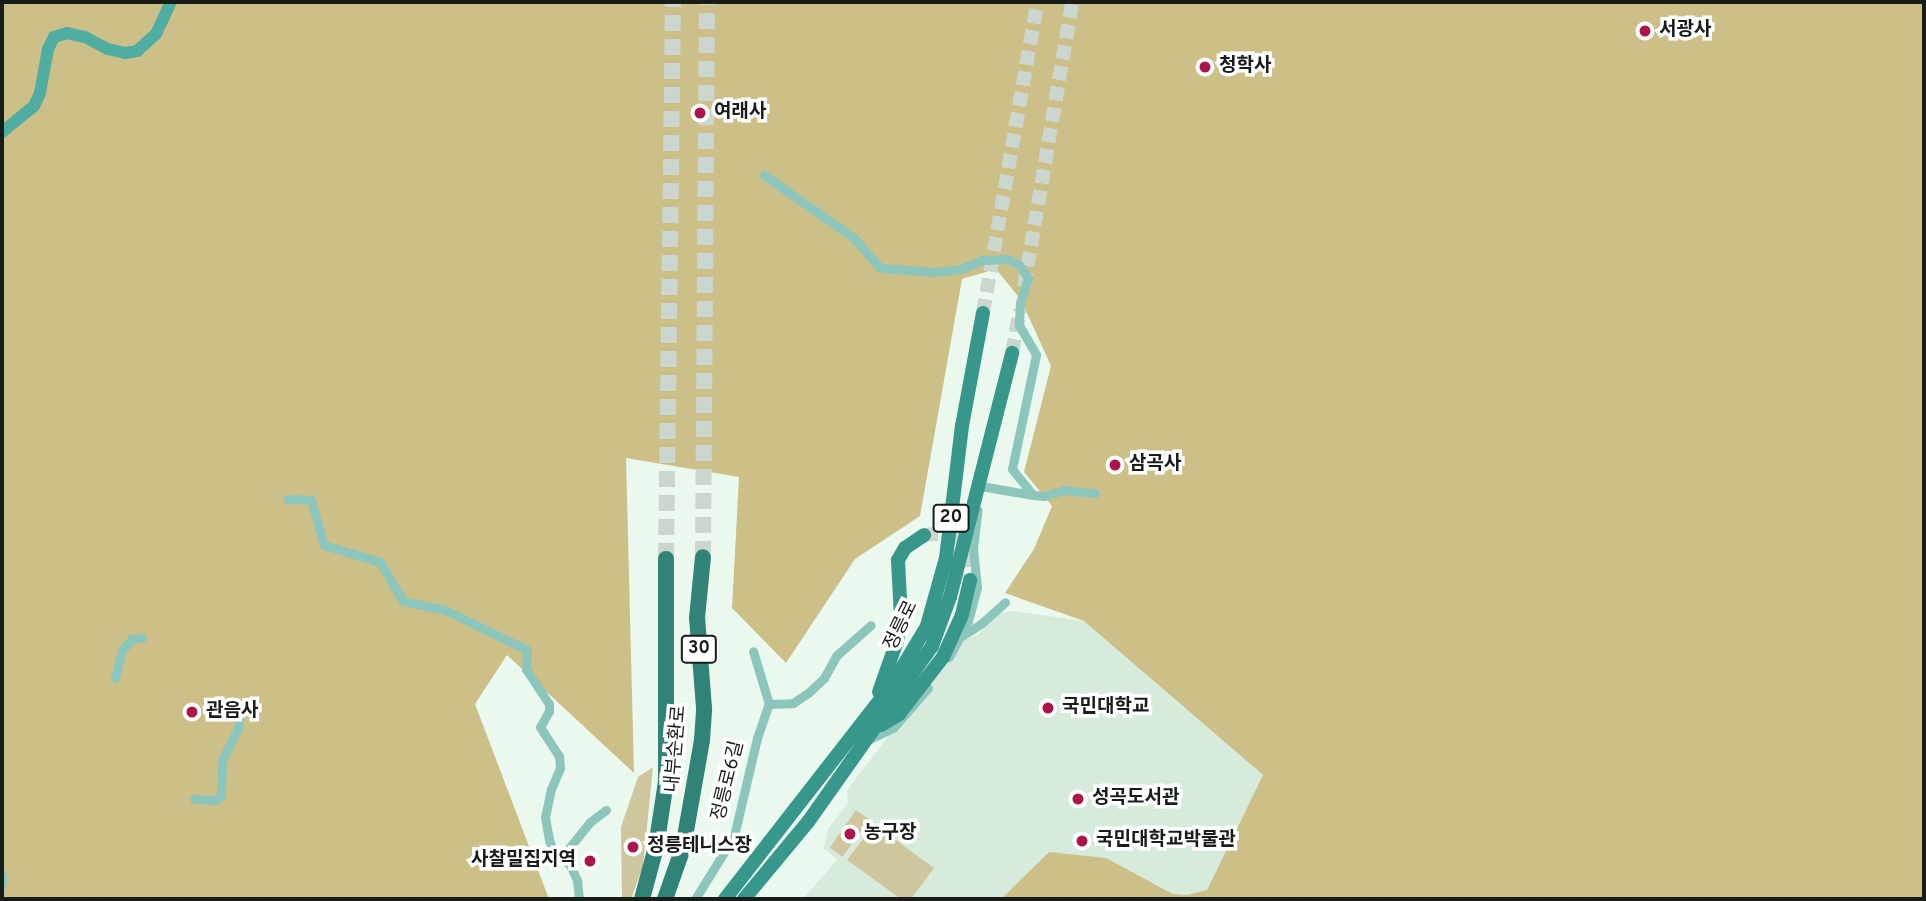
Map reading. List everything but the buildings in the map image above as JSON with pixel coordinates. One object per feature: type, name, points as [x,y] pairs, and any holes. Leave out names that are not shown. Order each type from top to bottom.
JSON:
[{"type":"highway","name":"내부순환로","points":[[665,899],[683,848],[702,740],[704,708],[696,618],[703,557]]},
{"type":"highway","name":"내부순환로","points":[[642,899],[662,813],[666,740],[666,559]]},
{"type":"main road","name":"정릉로","points":[[725,899],[874,707],[911,655],[927,626],[938,594],[983,313]]},
{"type":"main road","name":"정릉로","points":[[744,899],[808,822],[932,646],[943,621],[1012,354]]},
{"type":"main road","points":[[874,707],[897,641],[901,618],[898,560],[905,548],[924,535]]},
{"type":"main road","points":[[876,727],[900,714],[943,657],[962,615],[970,580]]},
{"type":"main road","points":[[808,822],[802,821],[803,813],[836,771],[841,750]]},
{"type":"street","points":[[2,132],[34,106],[40,93],[48,49],[54,37],[67,33],[85,37],[108,49],[125,53],[138,51],[156,34],[171,2]]},
{"type":"street","points":[[764,175],[854,238],[880,268],[934,272],[999,259],[1019,265],[1028,278],[1020,303],[1019,325],[1036,355],[1012,469],[1033,495]]},
{"type":"street","name":"정릉로","points":[[866,741],[893,728],[904,716],[935,678],[962,636],[977,587],[973,548],[981,486],[997,410]]},
{"type":"street","points":[[981,486],[1044,496],[1064,490],[1096,493]]},
{"type":"street","points":[[288,499],[311,500],[324,545],[380,562],[403,601],[445,610],[527,650],[526,669],[549,704],[550,711],[540,727],[559,756],[560,768],[551,789],[545,817],[549,840],[561,858],[570,865],[577,880],[579,899]]},
{"type":"street","name":"정릉로","points":[[962,636],[982,624],[1005,602]]},
{"type":"street","points":[[752,651],[769,704],[793,703],[824,678],[837,655],[871,625]]},
{"type":"street","points":[[115,678],[122,650],[132,639],[142,638]]},
{"type":"street","name":"정릉로6길","points":[[695,899],[734,836],[757,738],[769,704]]},
{"type":"street","points":[[194,799],[215,800],[221,796],[222,760],[238,727],[241,710]]},
{"type":"street","points":[[561,858],[590,822],[606,810]]},
{"type":"street","points":[[2,875],[2,884]]},
{"type":"shaded area","points":[[2,2],[1924,2],[1924,899],[1001,899],[1049,852],[1106,858],[1173,894],[1187,895],[1207,890],[1263,775],[1084,621],[1005,593],[1034,549],[1052,506],[1024,472],[1051,366],[1021,300],[996,269],[962,279],[920,516],[855,559],[786,663],[732,608],[739,477],[626,458],[634,773],[507,655],[475,704],[549,899],[2,899]]},
{"type":"shaded area","name":"국민대학교","points":[[1014,611],[1084,621],[1263,775],[1207,890],[1187,895],[1173,894],[1152,882],[1049,852],[1001,899],[803,899],[837,860],[824,848],[828,829],[848,803],[847,790],[961,642],[979,634],[999,613]]},
{"type":"shaded area","name":"정릉테니스장","points":[[653,767],[643,866],[631,899],[622,899],[621,827],[638,777]]},
{"type":"shaded area","name":"농구장","points":[[856,810],[869,819],[843,857],[830,848]]},
{"type":"shaded area","points":[[874,824],[934,868],[911,899],[901,899],[847,860]]},
{"type":"tunnel","points":[[666,559],[673,2]]},
{"type":"tunnel","points":[[703,557],[707,2]]},
{"type":"tunnel","points":[[983,313],[1037,2]]},
{"type":"tunnel","points":[[1024,287],[1072,2]]},
{"type":"tunnel","points":[[1012,353],[1020,310]]},
{"type":"tunnel","points":[[924,535],[949,533],[962,540],[968,553],[970,580]]},
{"type":"place","name":"서광사","points":[[1645,31]]},
{"type":"place","name":"청학사","points":[[1205,67]]},
{"type":"place","name":"여래사","points":[[700,113]]},
{"type":"place","name":"삼곡사","points":[[1115,465]]},
{"type":"place","name":"국민대학교","points":[[1048,708]]},
{"type":"place","name":"관음사","points":[[192,712]]},
{"type":"place","name":"성곡도서관","points":[[1078,799]]},
{"type":"place","name":"농구장","points":[[850,834]]},
{"type":"place","name":"국민대학교박물관","points":[[1082,841]]},
{"type":"place","name":"정릉테니스장","points":[[633,847]]},
{"type":"place","name":"사찰밀집지역","points":[[590,861]]}]
